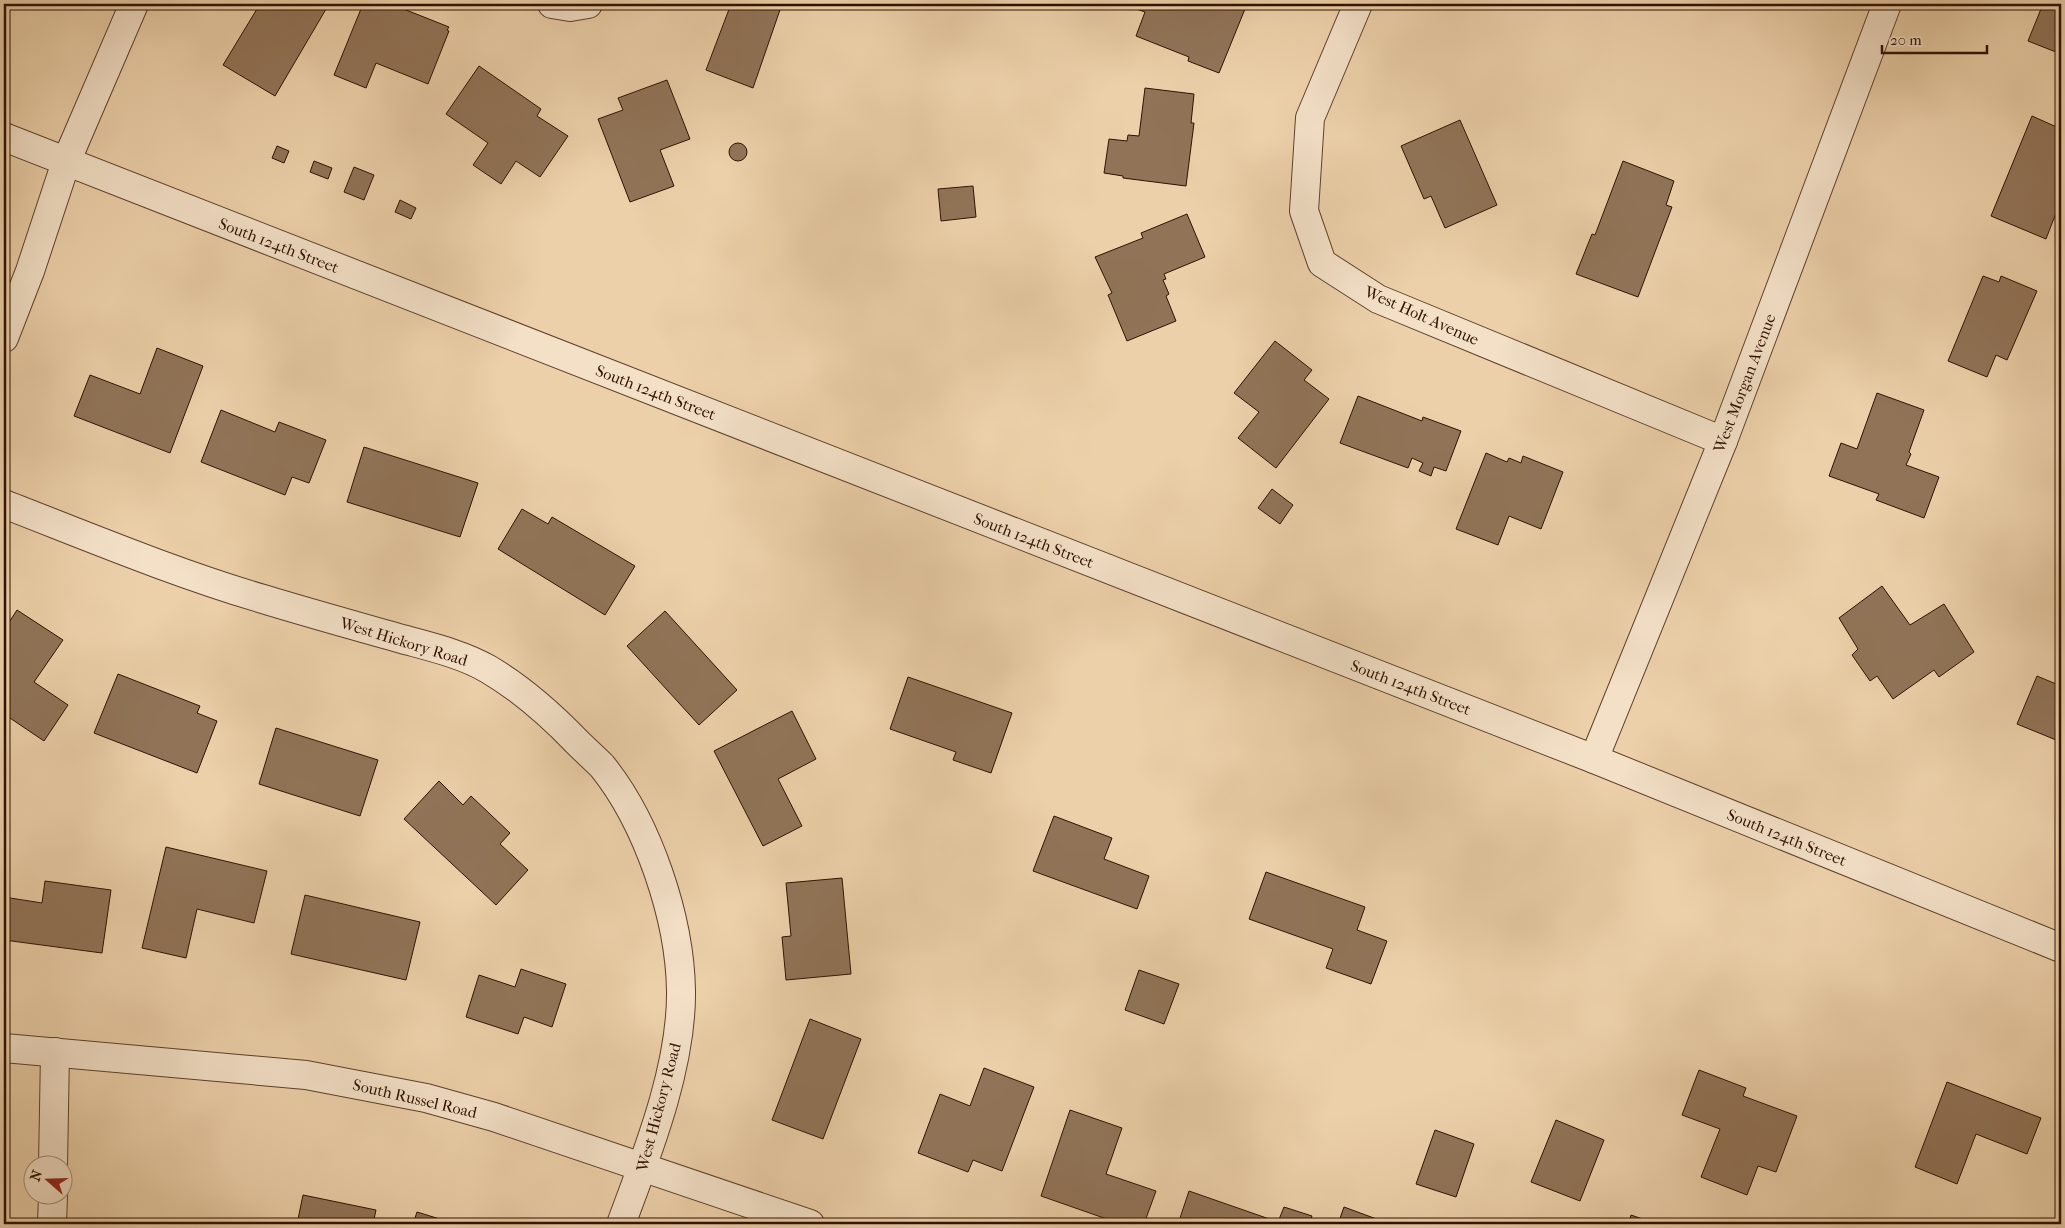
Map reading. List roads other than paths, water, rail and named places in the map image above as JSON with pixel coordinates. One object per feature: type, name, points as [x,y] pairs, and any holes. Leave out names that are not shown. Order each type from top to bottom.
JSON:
[{"type":"street","points":[[4,338],[30,270],[66,162],[134,4]]},
{"type":"street","points":[[552,4],[570,7],[588,4]]},
{"type":"street","name":"West Holt Avenue","points":[[1358,4],[1310,118],[1304,211],[1322,264],[1378,300],[1723,441]]},
{"type":"street","name":"West Morgan Avenue","points":[[1594,759],[1723,441],[1887,4]]},
{"type":"street","name":"South 124th Street","points":[[4,137],[1594,759],[2061,948]]},
{"type":"street","name":"West Hickory Road","points":[[4,504],[154,562],[259,598],[450,653],[486,668],[525,693],[558,722],[596,760],[628,807],[657,867],[674,924],[681,991],[677,1040],[667,1085],[643,1166],[621,1224]]},
{"type":"street","name":"South Russel Road","points":[[4,1048],[306,1075],[417,1096],[494,1117],[810,1224]]},
{"type":"street","points":[[53,1156],[55,1052]]},
{"type":"street","points":[[52,1224],[53,1206]]}]
